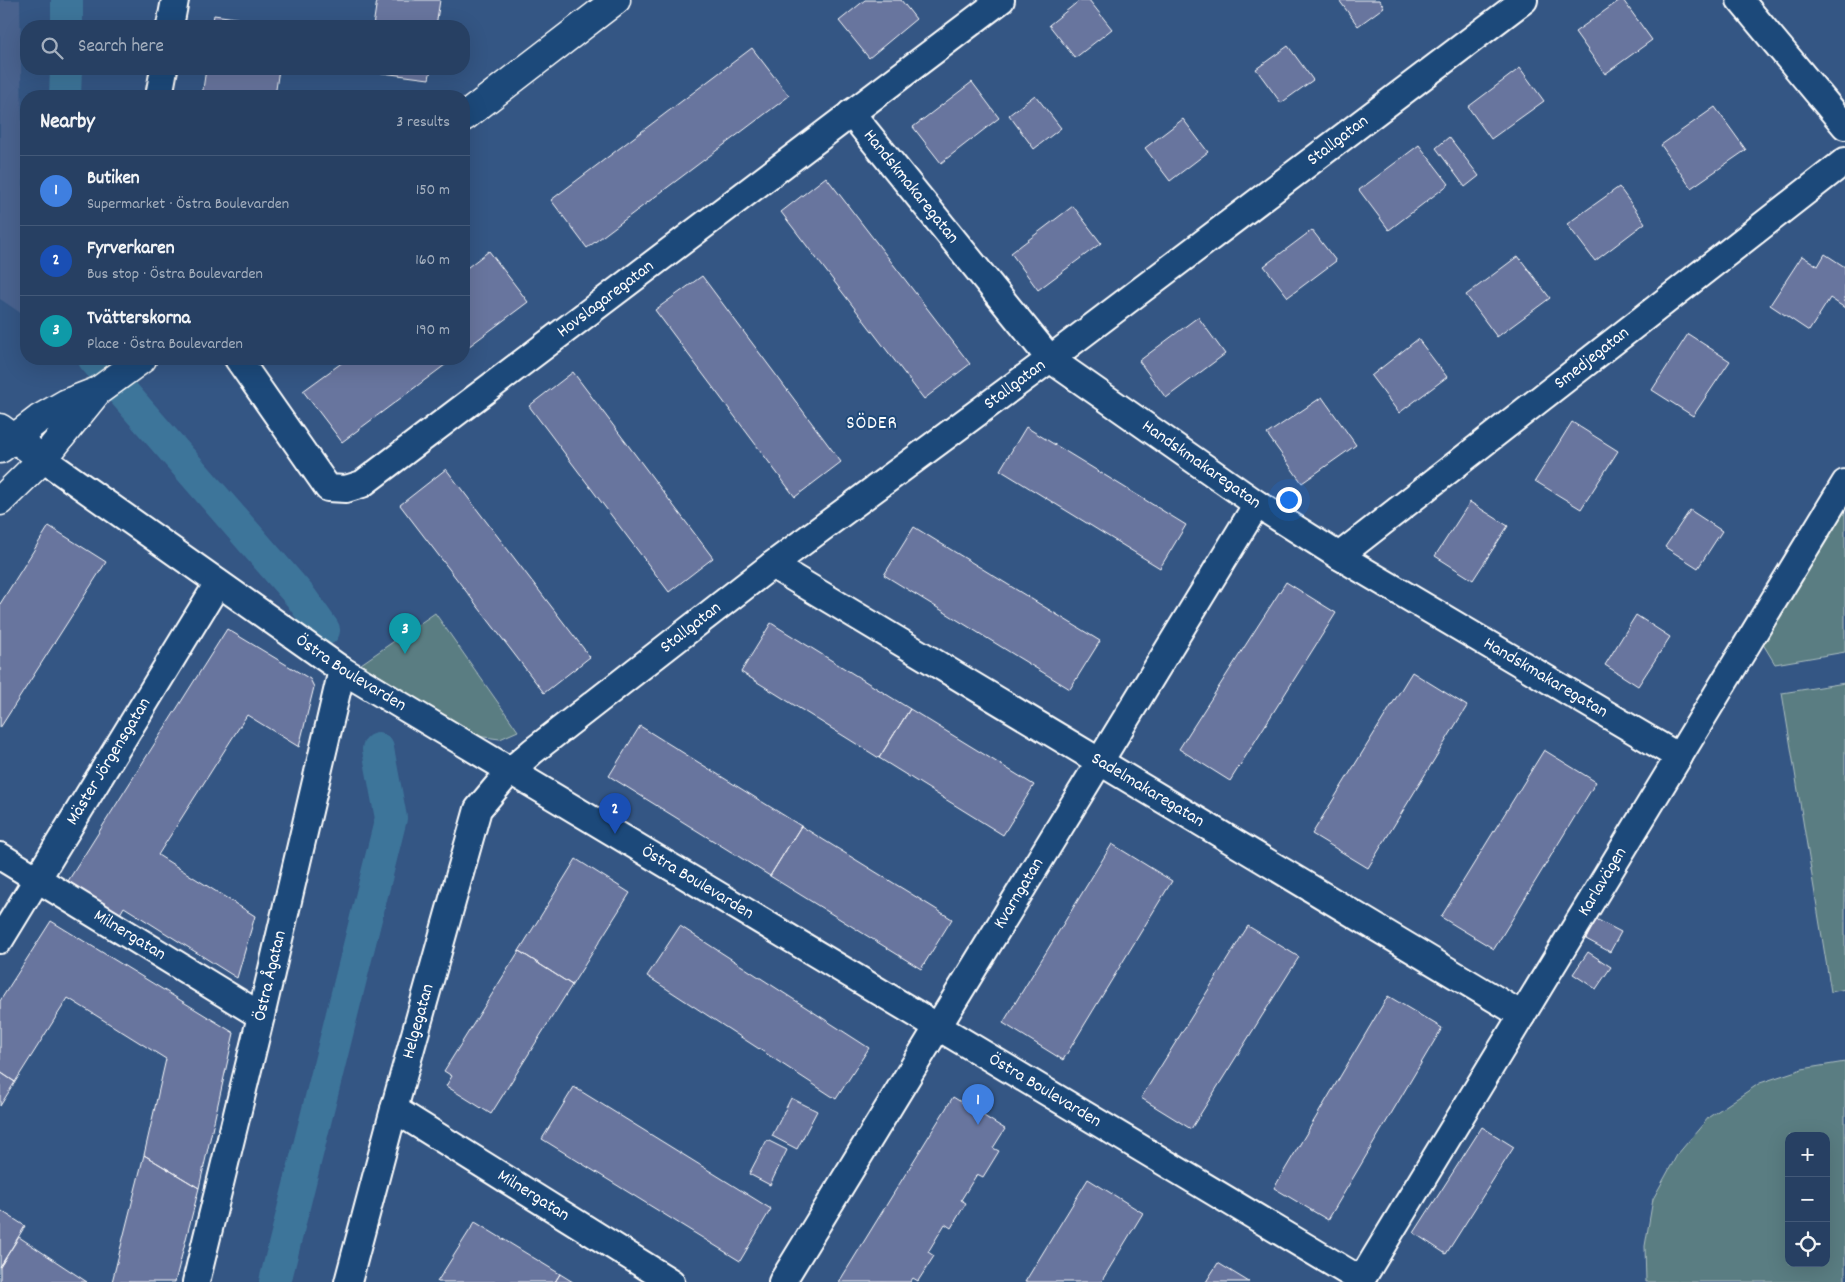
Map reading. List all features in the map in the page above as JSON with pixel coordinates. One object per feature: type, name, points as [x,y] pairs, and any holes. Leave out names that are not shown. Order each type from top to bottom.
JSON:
[{"type":"main road","points":[[470,112],[616,0]]},
{"type":"main road","points":[[5,438],[67,404],[98,391],[134,365]]},
{"type":"main road","points":[[0,500],[44,459],[98,391]]},
{"type":"main road","name":"Östra Boulevarden","points":[[5,438],[44,459]]},
{"type":"street","points":[[171,20],[175,0]]},
{"type":"street","name":"Hovslagaregatan","points":[[242,365],[328,488],[346,489],[362,484],[1001,0]]},
{"type":"street","name":"Stallgatan","points":[[510,771],[533,751],[772,566],[1050,359],[1524,0]]},
{"type":"street","points":[[1740,0],[1845,126]]},
{"type":"street","points":[[160,90],[163,75]]},
{"type":"street","name":"Handskmakaregatan","points":[[851,113],[1050,359],[1257,504],[1339,556],[1679,757]]},
{"type":"street","name":"Smedjegatan","points":[[1339,556],[1845,161]]},
{"type":"street","name":"Östra Boulevarden","points":[[44,459],[342,670],[1361,1281]]},
{"type":"street","name":"Karlavägen","points":[[1361,1281],[1845,483]]},
{"type":"street","name":"Kvarngatan","points":[[782,1282],[1257,504]]},
{"type":"street","name":"Sadelmakaregatan","points":[[772,566],[1522,1015]]},
{"type":"street","name":"Mäster Jörgensgatan","points":[[0,940],[218,583]]},
{"type":"street","name":"Östra Ågatan","points":[[196,1282],[342,670]]},
{"type":"street","name":"Helgegatan","points":[[348,1282],[478,809],[510,771]]},
{"type":"street","name":"Milnergatan","points":[[0,856],[260,1016]]},
{"type":"street","name":"Milnergatan","points":[[394,1109],[672,1282]]},
{"type":"shaded area","points":[[0,0],[20,0],[20,313],[0,299]]},
{"type":"green space","points":[[1845,483],[1845,652],[1775,664],[1755,631]]},
{"type":"green space","points":[[435,613],[518,731],[500,739],[476,736],[361,664]]},
{"type":"green space","points":[[1845,683],[1845,989],[1831,992],[1782,693]]},
{"type":"green space","points":[[1845,1062],[1845,1282],[1646,1282],[1645,1246],[1653,1199],[1677,1155],[1709,1117],[1760,1083],[1802,1069]]},
{"type":"building","points":[[377,0],[440,0],[437,20],[374,20]]},
{"type":"building","points":[[865,0],[901,0],[916,19],[869,58],[839,21]]},
{"type":"building","points":[[1080,0],[1089,0],[1112,29],[1075,58],[1049,25]]},
{"type":"building","points":[[1339,0],[1379,0],[1384,7],[1358,26]]},
{"type":"building","points":[[1620,0],[1623,0],[1652,40],[1605,74],[1575,32]]},
{"type":"building","points":[[214,15],[250,20],[213,20]]},
{"type":"building","points":[[1288,46],[1313,80],[1281,103],[1256,69]]},
{"type":"building","points":[[752,48],[789,96],[587,248],[551,200]]},
{"type":"building","points":[[1520,68],[1544,101],[1491,139],[1468,107]]},
{"type":"building","points":[[205,75],[278,75],[276,90],[203,90]]},
{"type":"building","points":[[398,75],[430,75],[429,79]]},
{"type":"building","points":[[972,82],[999,118],[941,163],[913,127]]},
{"type":"building","points":[[1035,95],[1061,128],[1034,149],[1009,115]]},
{"type":"building","points":[[1715,107],[1746,150],[1691,188],[1661,145]]},
{"type":"building","points":[[1183,119],[1208,152],[1170,181],[1145,148]]},
{"type":"building","points":[[1449,137],[1479,176],[1465,187],[1436,148]]},
{"type":"building","points":[[1419,145],[1449,184],[1389,230],[1359,190]]},
{"type":"building","points":[[826,177],[970,364],[924,399],[781,212]]},
{"type":"building","points":[[1619,187],[1645,223],[1595,261],[1567,224]]},
{"type":"building","points":[[1073,206],[1101,243],[1038,290],[1011,253]]},
{"type":"building","points":[[1312,230],[1336,261],[1288,297],[1264,266]]},
{"type":"building","points":[[489,251],[528,302],[470,346],[470,265]]},
{"type":"building","points":[[1825,254],[1845,267],[1845,308],[1830,298],[1809,331],[1770,305],[1802,256],[1818,266]]},
{"type":"building","points":[[1518,256],[1550,298],[1497,337],[1466,295]]},
{"type":"building","points":[[702,276],[841,462],[795,497],[655,310]]},
{"type":"building","points":[[1198,317],[1225,354],[1166,398],[1139,361]]},
{"type":"building","points":[[1688,334],[1730,361],[1693,416],[1652,390]]},
{"type":"building","points":[[1418,339],[1447,377],[1399,413],[1371,376]]},
{"type":"building","points":[[339,365],[445,365],[342,442],[303,391]]},
{"type":"building","points":[[573,372],[713,558],[669,592],[529,406]]},
{"type":"building","points":[[1322,397],[1356,445],[1302,483],[1267,434]]},
{"type":"building","points":[[1572,422],[1618,451],[1581,509],[1535,481]]},
{"type":"building","points":[[1026,427],[1186,525],[1160,568],[1000,470]]},
{"type":"building","points":[[446,469],[590,657],[544,693],[400,505]]},
{"type":"building","points":[[1470,502],[1508,526],[1473,580],[1435,556]]},
{"type":"building","points":[[1690,510],[1722,531],[1698,568],[1665,547]]},
{"type":"building","points":[[49,526],[106,562],[0,728],[0,604]]},
{"type":"building","points":[[914,527],[1100,641],[1070,689],[884,575]]},
{"type":"building","points":[[1286,582],[1336,613],[1230,781],[1179,749]]},
{"type":"building","points":[[1636,615],[1670,637],[1638,686],[1605,665]]},
{"type":"building","points":[[771,623],[910,709],[879,758],[741,672]]},
{"type":"building","points":[[227,629],[310,679],[314,687],[299,747],[247,715],[158,855],[255,916],[237,978],[124,907],[120,914],[68,881]]},
{"type":"building","points":[[1412,672],[1467,706],[1368,868],[1312,834]]},
{"type":"building","points":[[910,709],[1034,785],[1003,835],[879,758]]},
{"type":"building","points":[[640,726],[801,826],[770,876],[609,776]]},
{"type":"building","points":[[1544,750],[1596,782],[1494,949],[1441,917]]},
{"type":"building","points":[[801,826],[952,919],[921,969],[770,876]]},
{"type":"building","points":[[1112,844],[1172,881],[1063,1060],[1003,1023]]},
{"type":"building","points":[[576,859],[630,893],[572,985],[519,951]]},
{"type":"building","points":[[1596,919],[1621,932],[1610,952],[1586,939]]},
{"type":"building","points":[[51,921],[234,1033],[199,1188],[144,1155],[166,1059],[68,998],[15,1082],[0,1072],[0,1001]]},
{"type":"building","points":[[680,926],[869,1048],[836,1099],[647,976]]},
{"type":"building","points":[[1248,926],[1299,957],[1191,1129],[1141,1098]]},
{"type":"building","points":[[519,951],[572,985],[491,1114],[446,1086],[452,1076],[444,1071]]},
{"type":"building","points":[[1588,952],[1611,967],[1596,989],[1573,974]]},
{"type":"building","points":[[1388,996],[1442,1028],[1328,1220],[1274,1188]]},
{"type":"building","points":[[0,1072],[15,1082],[0,1106]]},
{"type":"building","points":[[574,1087],[771,1209],[740,1261],[542,1139]]},
{"type":"building","points":[[953,1097],[1005,1129],[993,1148],[999,1151],[983,1177],[977,1174],[961,1200],[966,1203],[951,1228],[945,1224],[928,1252],[934,1256],[918,1281],[913,1278],[910,1282],[839,1282]]},
{"type":"building","points":[[791,1098],[817,1111],[797,1149],[772,1136]]},
{"type":"building","points":[[1482,1127],[1514,1147],[1446,1254],[1414,1233]]},
{"type":"building","points":[[767,1140],[787,1150],[770,1185],[749,1174]]},
{"type":"building","points":[[144,1155],[199,1188],[175,1282],[112,1282]]},
{"type":"building","points":[[1088,1179],[1143,1213],[1101,1282],[1025,1282]]},
{"type":"building","points":[[0,1210],[25,1226],[0,1267]]},
{"type":"building","points":[[475,1222],[560,1274],[555,1282],[437,1282]]},
{"type":"building","points":[[19,1237],[87,1282],[0,1282],[0,1267]]},
{"type":"building","points":[[1218,1263],[1249,1282],[1206,1282]]},
{"type":"building","points":[[560,1274],[573,1282],[555,1282]]},
{"type":"waterway","points":[[67,0],[67,20]]},
{"type":"waterway","points":[[65,90],[66,75]]},
{"type":"waterway","points":[[99,365],[300,596],[324,630]]},
{"type":"waterway","points":[[275,1282],[391,818],[378,749]]},
{"type":"place","name":"Tvätterskorna","points":[[405,654]]},
{"type":"place","name":"Fyrverkaren","points":[[615,834]]},
{"type":"place","name":"Butiken","points":[[978,1125]]},
{"type":"district","name":"SÖDER","points":[[872,424]]}]
